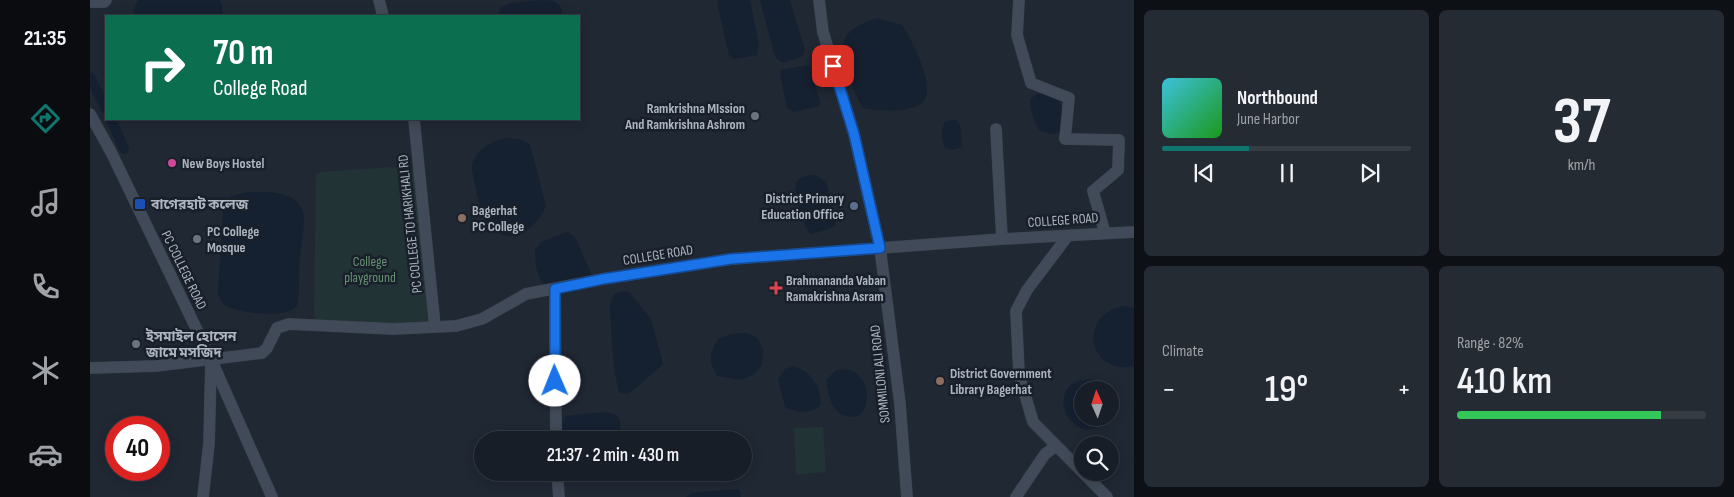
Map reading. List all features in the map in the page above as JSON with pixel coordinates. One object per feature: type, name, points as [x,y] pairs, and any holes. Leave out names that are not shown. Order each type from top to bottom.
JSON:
[{"type":"street","points":[[90,2],[104,2],[106,0]]},
{"type":"street","points":[[379,0],[383,15]]},
{"type":"street","name":"SOMMILONI ALI ROAD","points":[[819,0],[823,32],[854,134],[880,248],[900,404],[907,497]]},
{"type":"street","points":[[1019,0],[1017,35],[1031,83],[1069,98],[1065,139],[1119,140],[1118,170],[1093,191],[1105,233]]},
{"type":"street","name":"PC COLLEGE ROAD","points":[[90,114],[111,152],[211,359],[272,497]]},
{"type":"street","name":"PC COLLEGE TO HARIKHALI RD","points":[[414,120],[435,327]]},
{"type":"street","points":[[996,129],[1002,239]]},
{"type":"street","name":"COLLEGE ROAD","points":[[211,359],[262,353],[267,348],[277,328],[289,324],[394,329],[467,324],[482,319],[526,294],[603,279],[731,259],[1002,239],[1134,232]]},
{"type":"street","points":[[1067,237],[1027,290],[1016,311],[1019,374],[1033,422],[1107,497]]},
{"type":"street","points":[[555,289],[556,431]]},
{"type":"street","points":[[90,368],[156,366],[211,359],[209,444],[203,497]]},
{"type":"street","points":[[1016,497],[1045,454],[1056,446]]},
{"type":"street","points":[[558,481],[559,497]]},
{"type":"green space","name":"College playground","points":[[391,167],[416,170],[429,319],[426,325],[319,322],[315,318],[314,311],[316,174],[320,172]]},
{"type":"green space","points":[[823,427],[826,472],[796,475],[794,428]]},
{"type":"water","points":[[138,0],[219,0],[222,4],[223,15],[135,15],[133,9]]},
{"type":"water","points":[[541,0],[554,1],[561,7],[563,15],[498,15],[500,8],[511,3]]},
{"type":"water","points":[[719,0],[750,0],[759,46],[757,55],[735,59],[729,56],[717,3]]},
{"type":"water","points":[[760,0],[790,0],[805,50],[803,56],[783,63],[775,57]]},
{"type":"water","points":[[877,18],[902,25],[911,40],[925,74],[927,85],[927,94],[924,101],[919,105],[903,110],[863,108],[855,93],[844,64],[843,46],[845,38],[855,28]]},
{"type":"water","points":[[807,65],[810,67],[820,102],[819,106],[794,112],[787,108],[780,74],[781,70]]},
{"type":"water","points":[[1036,94],[1053,97],[1060,104],[1063,115],[1062,127],[1059,132],[1052,134],[1040,131],[1030,104],[1030,100]]},
{"type":"water","points":[[956,120],[960,125],[962,147],[956,149],[945,148],[942,138],[945,122]]},
{"type":"water","points":[[507,138],[519,139],[530,144],[546,206],[540,217],[530,228],[519,235],[512,236],[503,235],[485,223],[472,169],[474,160],[480,150],[490,143]]},
{"type":"water","points":[[815,175],[826,181],[836,225],[813,234],[809,233],[801,215],[796,185],[797,181],[801,178]]},
{"type":"water","points":[[249,192],[271,192],[286,195],[298,203],[302,209],[304,225],[297,306],[287,312],[265,314],[240,310],[225,305],[218,294],[223,212],[231,196]]},
{"type":"water","points":[[568,232],[575,237],[592,275],[591,279],[546,286],[538,275],[535,250],[541,242]]},
{"type":"water","points":[[622,291],[629,292],[651,319],[663,364],[627,394],[619,392],[617,384],[613,359],[610,313],[613,295]]},
{"type":"water","points":[[1123,306],[1134,308],[1134,366],[1119,367],[1107,362],[1099,354],[1094,344],[1094,332],[1098,321],[1108,312]]},
{"type":"water","points":[[747,333],[758,338],[763,350],[762,365],[753,375],[742,380],[717,376],[711,357],[718,339],[731,334]]},
{"type":"water","points":[[794,366],[806,372],[818,387],[820,406],[802,412],[785,407],[778,379],[785,369]]},
{"type":"water","points":[[836,370],[854,371],[864,382],[867,400],[863,412],[859,416],[850,417],[843,415],[838,412],[831,401],[826,380]]},
{"type":"water","points":[[1074,383],[1074,424],[1067,414],[1064,403],[1066,392]]},
{"type":"water","points":[[604,412],[617,415],[620,421],[621,431],[563,431],[562,424],[565,416]]},
{"type":"water","points":[[1078,426],[1098,426],[1096,428],[1084,429]]},
{"type":"water","points":[[736,489],[740,491],[741,497],[686,497],[692,493]]},
{"type":"waterway","points":[[90,77],[105,107]]},
{"type":"waterway","points":[[111,120],[124,149]]},
{"type":"place","name":"Ramkrishna MIssion And Ramkrishna Ashrom","points":[[755,116]]},
{"type":"place","name":"New Boys Hostel","points":[[172,163]]},
{"type":"place","name":"বাগেরহাট কলেজ","points":[[140,204]]},
{"type":"place","name":"District Primary Education Office","points":[[854,206]]},
{"type":"place","name":"Bagerhat PC College","points":[[462,218]]},
{"type":"place","name":"PC College Mosque","points":[[197,239]]},
{"type":"place","name":"Brahmananda Vaban Ramakrishna Asram","points":[[776,288]]},
{"type":"place","name":"ইসমাইল হোসেন জামে মসজিদ","points":[[136,344]]},
{"type":"place","name":"District Government Library Bagerhat","points":[[940,381]]},
{"type":"route","points":[[555,381],[555,289],[603,279],[731,259],[880,248],[854,134],[833,66]]}]
